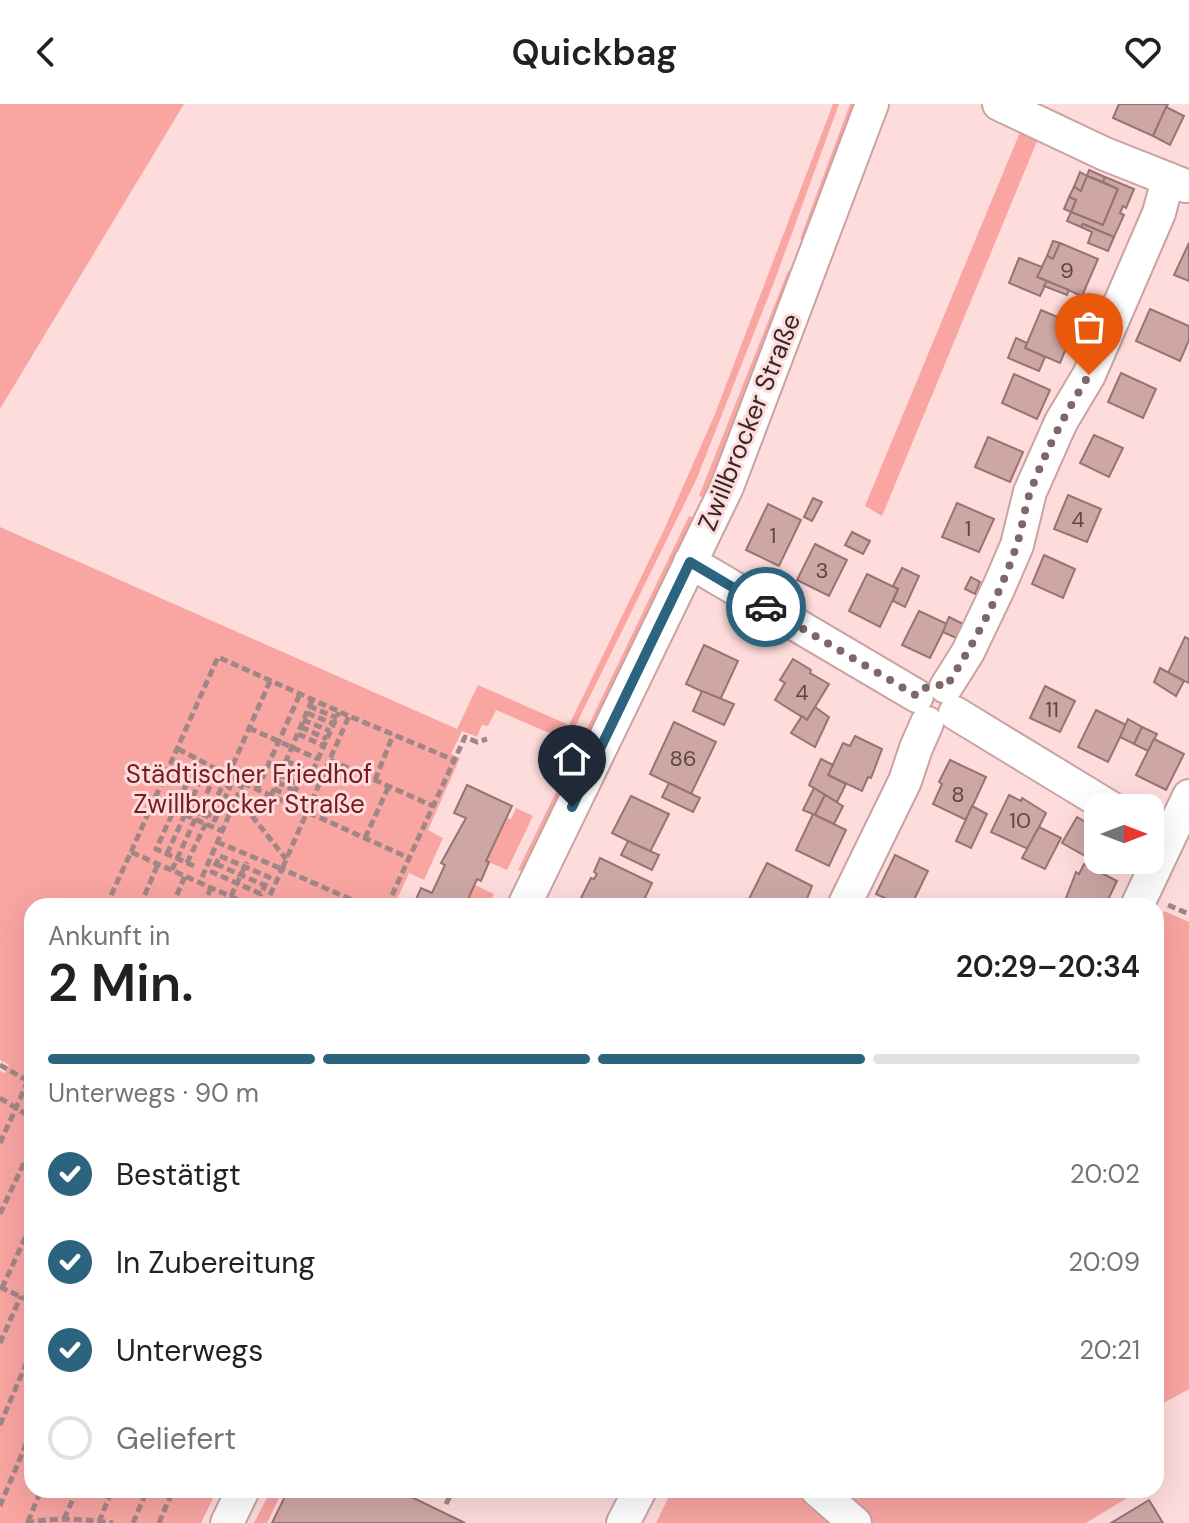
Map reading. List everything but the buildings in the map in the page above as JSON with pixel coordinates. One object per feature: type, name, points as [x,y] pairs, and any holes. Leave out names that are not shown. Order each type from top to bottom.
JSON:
[{"type":"street","name":"Zwillbrocker Straße","points":[[528,898],[727,487],[872,104]]},
{"type":"street","points":[[848,898],[905,781],[936,705],[968,652],[999,587],[1017,545],[1030,492],[1061,422],[1089,375],[1159,213],[1178,183],[1105,154],[999,104]]},
{"type":"street","points":[[690,562],[895,685],[936,705],[1087,794]]},
{"type":"street","points":[[1141,898],[1189,796]]},
{"type":"street","points":[[227,1523],[239,1498]]},
{"type":"street","points":[[623,1523],[636,1498]]},
{"type":"street","points":[[826,1498],[855,1523]]},
{"type":"path","points":[[110,898],[218,657],[300,694],[310,706],[336,718],[349,716],[454,760]]},
{"type":"path","points":[[228,776],[270,681]]},
{"type":"path","points":[[257,790],[300,694]]},
{"type":"path","points":[[310,706],[336,718]]},
{"type":"path","points":[[272,793],[310,706]]},
{"type":"path","points":[[269,898],[349,716]]},
{"type":"path","points":[[284,764],[309,779],[336,718]]},
{"type":"path","points":[[303,720],[330,731]]},
{"type":"path","points":[[249,728],[330,759],[433,806]]},
{"type":"path","points":[[299,730],[326,742]]},
{"type":"path","points":[[375,780],[393,735]]},
{"type":"path","points":[[391,898],[465,737],[477,742],[487,739]]},
{"type":"path","points":[[178,749],[257,790],[294,794]]},
{"type":"path","points":[[284,764],[312,773]]},
{"type":"path","points":[[197,816],[178,803],[193,770],[230,787],[215,820],[207,820]]},
{"type":"path","points":[[172,870],[217,771]]},
{"type":"path","points":[[188,808],[203,774]]},
{"type":"path","points":[[280,775],[298,784]]},
{"type":"path","points":[[289,805],[302,776]]},
{"type":"path","points":[[277,782],[294,794]]},
{"type":"path","points":[[200,882],[243,783]]},
{"type":"path","points":[[365,838],[389,786]]},
{"type":"path","points":[[272,793],[289,805],[409,858]]},
{"type":"path","points":[[237,797],[287,860]]},
{"type":"path","points":[[194,866],[156,849],[174,810],[207,820],[222,831]]},
{"type":"path","points":[[167,854],[185,814]]},
{"type":"path","points":[[187,863],[207,820]]},
{"type":"path","points":[[217,842],[348,898]]},
{"type":"path","points":[[131,852],[235,898]]},
{"type":"path","points":[[220,856],[246,864],[269,877],[261,894],[212,872],[220,856]]},
{"type":"path","points":[[143,898],[158,864]]},
{"type":"path","points":[[216,864],[273,889]]},
{"type":"path","points":[[231,896],[246,864]]},
{"type":"path","points":[[175,898],[185,876]]},
{"type":"path","points":[[207,898],[211,888]]},
{"type":"path","points":[[1164,907],[1169,905],[1189,914]]},
{"type":"path","points":[[0,1065],[24,1078]]},
{"type":"path","points":[[0,1143],[24,1089]]},
{"type":"path","points":[[0,1098],[24,1113]]},
{"type":"path","points":[[0,1214],[24,1163]]},
{"type":"path","points":[[24,1240],[1,1287],[24,1297]]},
{"type":"path","points":[[0,1343],[21,1296]]},
{"type":"path","points":[[0,1425],[24,1369]]},
{"type":"path","points":[[0,1506],[24,1449]]},
{"type":"path","points":[[38,1498],[30,1522],[66,1520],[113,1523]]},
{"type":"path","points":[[66,1520],[74,1498]]},
{"type":"path","points":[[99,1522],[109,1498]]},
{"type":"path","points":[[133,1523],[144,1498]]},
{"type":"path","points":[[159,1523],[170,1498]]},
{"type":"path","points":[[446,1504],[449,1498]]},
{"type":"green space","points":[[0,104],[184,104],[0,409]]},
{"type":"green space","name":"Städtischer Friedhof Zwillbrocker Straße","points":[[833,104],[839,104],[776,277],[697,478],[568,741],[496,710],[488,726],[482,725],[477,737],[462,731],[451,754],[460,758],[428,830],[443,838],[424,880],[409,873],[398,898],[24,898],[24,1498],[213,1498],[201,1523],[0,1523],[0,1071],[5,1073],[9,1065],[0,1060],[0,527],[457,729],[478,685],[569,725],[664,530],[715,414]]},
{"type":"green space","points":[[850,104],[858,104],[807,242],[800,239]]},
{"type":"green space","points":[[1023,125],[1040,134],[882,516],[865,506]]},
{"type":"green space","points":[[788,271],[796,273],[711,501],[699,496]]},
{"type":"green space","points":[[689,516],[701,522],[577,763],[572,760]]},
{"type":"green space","points":[[558,788],[564,791],[524,872],[518,870]]},
{"type":"green space","points":[[516,808],[533,816],[507,870],[486,861],[506,818],[511,819]]},
{"type":"green space","points":[[475,885],[494,894],[492,898],[468,898]]},
{"type":"green space","points":[[1164,911],[1189,922],[1189,1389],[1164,1403]]},
{"type":"green space","points":[[267,1498],[279,1498],[267,1523],[254,1523]]},
{"type":"green space","points":[[668,1498],[1127,1498],[1086,1523],[656,1523]]},
{"type":"way so far","points":[[766,607],[917,696],[933,684],[946,687],[968,652],[999,587],[1017,545],[1030,492],[1061,422],[1089,375]]},
{"type":"route","points":[[572,807],[690,562],[766,607]]}]
